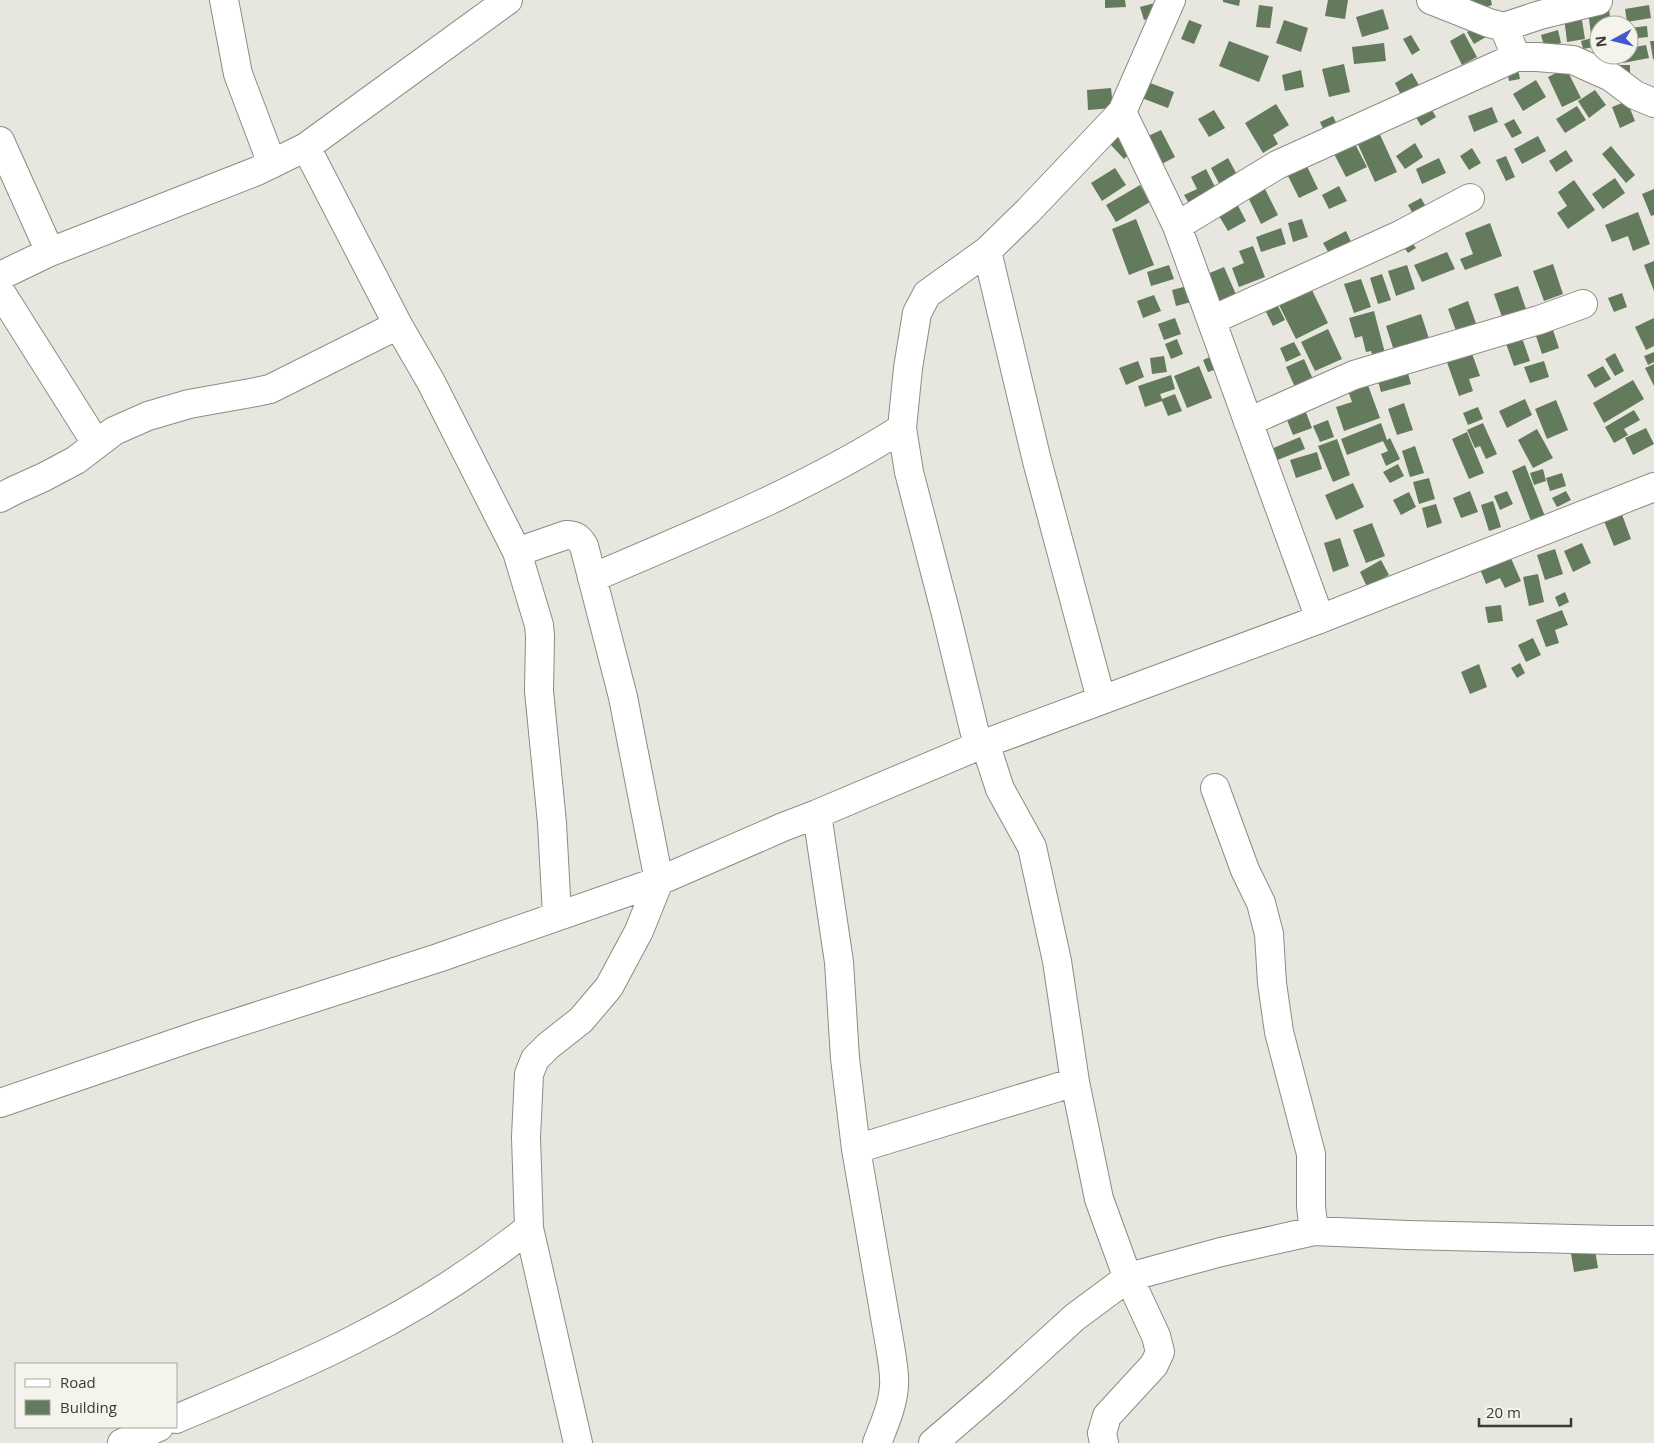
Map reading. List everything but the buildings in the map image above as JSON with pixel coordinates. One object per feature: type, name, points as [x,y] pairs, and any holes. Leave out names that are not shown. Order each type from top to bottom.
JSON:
[{"type":"street","points":[[224,0],[238,74],[272,164]]},
{"type":"street","points":[[0,276],[50,252],[240,178],[306,147],[508,0]]},
{"type":"street","points":[[1104,1443],[1102,1433],[1107,1416],[1154,1366],[1160,1352],[1156,1336],[1129,1277],[1099,1199],[1075,1082],[1057,960],[1032,847],[1000,789],[982,744],[909,472],[902,428],[908,368],[917,313],[927,294],[987,251],[1028,211],[1122,112],[1171,0]]},
{"type":"street","points":[[1430,0],[1504,27],[1540,15],[1598,1]]},
{"type":"street","points":[[1504,27],[1516,57]]},
{"type":"street","points":[[1177,226],[1277,165],[1516,57],[1537,56],[1573,60],[1611,77],[1635,95],[1654,103]]},
{"type":"street","points":[[1122,112],[1177,226],[1320,619]]},
{"type":"street","points":[[0,142],[50,252]]},
{"type":"street","points":[[306,147],[517,552],[539,626],[539,691],[552,823],[557,915]]},
{"type":"street","points":[[1212,320],[1400,235],[1470,198]]},
{"type":"street","points":[[987,251],[1037,461],[1101,699]]},
{"type":"street","points":[[0,291],[98,442]]},
{"type":"street","points":[[1248,422],[1354,375],[1539,320],[1583,304]]},
{"type":"street","points":[[0,498],[76,460],[114,431],[148,416],[189,404],[270,389],[398,325]]},
{"type":"street","points":[[592,578],[705,530],[830,471],[902,428]]},
{"type":"street","points":[[0,1103],[202,1034],[438,958],[659,881],[982,744],[1320,619],[1654,488]]},
{"type":"street","points":[[517,552],[566,535],[574,535],[580,539],[584,546],[623,697],[659,881],[639,931],[610,986],[581,1020],[548,1046],[535,1059],[529,1074],[526,1137],[529,1228],[578,1443]]},
{"type":"street","points":[[1214,788],[1245,870],[1260,903],[1269,934],[1272,983],[1279,1032],[1311,1154],[1311,1207],[1314,1231]]},
{"type":"street","points":[[817,814],[839,962],[845,1058],[856,1148],[894,1373],[892,1399],[877,1443]]},
{"type":"street","points":[[856,1148],[1075,1082]]},
{"type":"street","points":[[178,1418],[353,1340],[427,1298],[496,1254],[529,1228]]},
{"type":"street","points":[[932,1443],[997,1388],[1075,1317],[1129,1277],[1221,1252],[1314,1231],[1654,1240]]},
{"type":"street","points":[[122,1443],[157,1428]]}]
